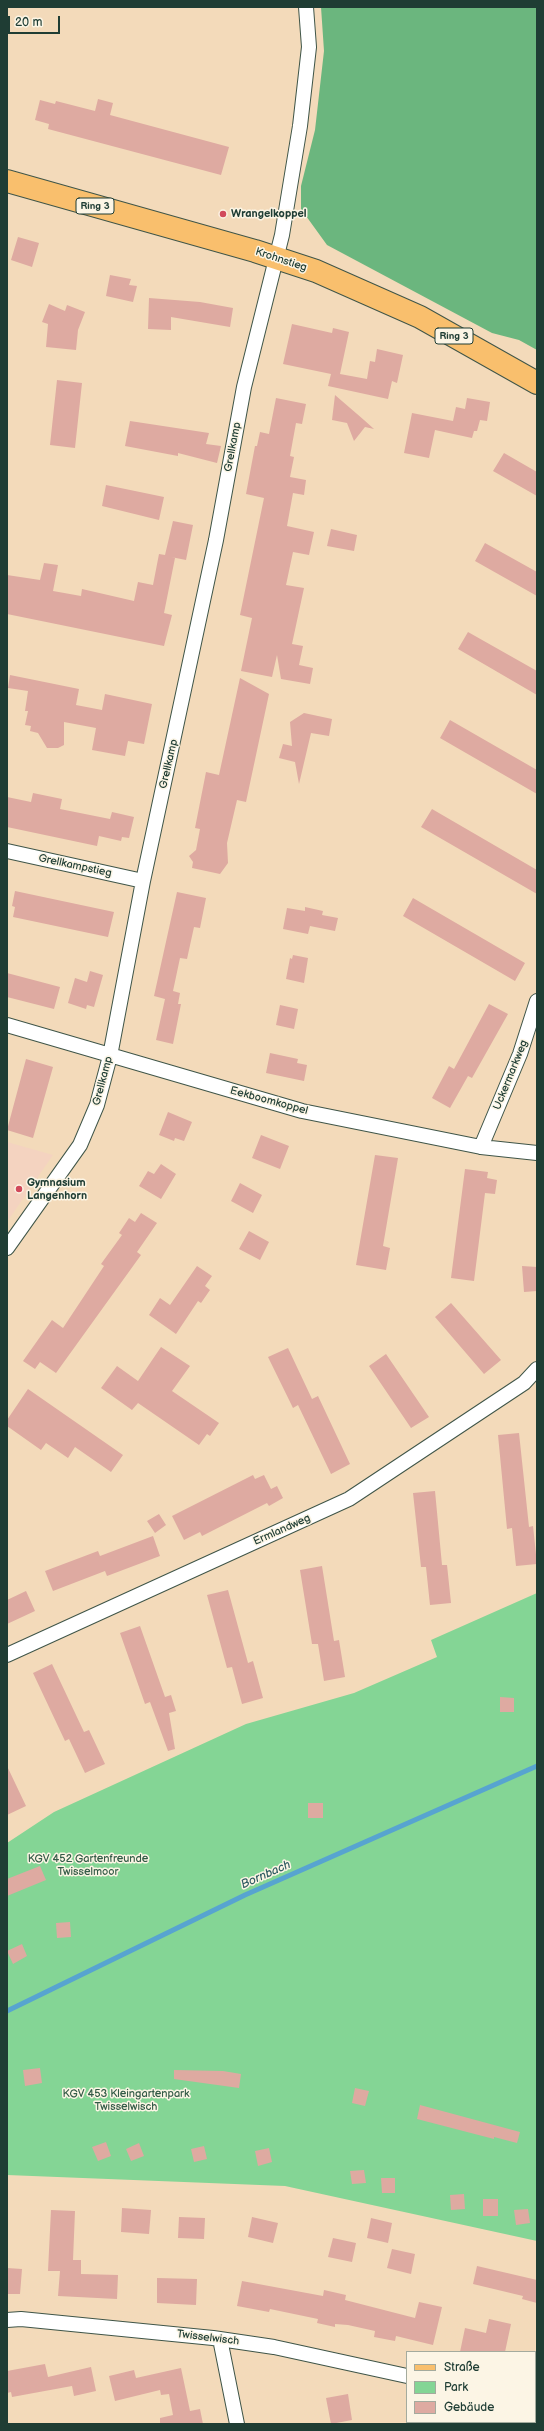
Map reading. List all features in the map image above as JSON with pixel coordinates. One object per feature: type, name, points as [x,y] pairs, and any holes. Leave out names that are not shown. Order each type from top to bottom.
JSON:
[{"type":"main road","name":"Krohnstieg","points":[[7,181],[277,257],[369,293],[414,314],[537,383]]},
{"type":"street","points":[[277,257],[300,126],[308,47],[306,7]]},
{"type":"street","name":"Grellkamp","points":[[7,1248],[80,1145],[98,1105],[110,1056],[143,881],[188,676],[244,387],[277,257]]},
{"type":"street","name":"Grellkampstieg","points":[[7,852],[143,881]]},
{"type":"street","name":"Uckermarkweg","points":[[481,1147],[520,1054],[537,1001]]},
{"type":"street","name":"Eekboomkoppel","points":[[7,1025],[302,1111],[481,1147],[537,1153]]},
{"type":"street","name":"Ermlandweg","points":[[7,1655],[349,1499],[524,1383],[537,1369]]},
{"type":"street","name":"Twisselwisch","points":[[7,2320],[21,2319],[220,2339],[274,2347],[406,2376]]},
{"type":"street","points":[[220,2339],[237,2424]]},
{"type":"shaded area","name":"Gymnasium Langenhorn","points":[[7,1142],[53,1155],[7,1222]]},
{"type":"green space","points":[[321,7],[537,7],[537,350],[519,340],[492,333],[327,245],[301,209],[301,186],[315,130],[324,51]]},
{"type":"green space","points":[[537,1593],[537,2241],[285,2186],[7,2175],[7,1843],[54,1812],[246,1724],[354,1693],[437,1657],[431,1640]]},
{"type":"building","points":[[98,99],[113,103],[110,115],[229,147],[221,175],[48,129],[49,124],[35,120],[40,100],[55,104],[56,101],[95,111]]},
{"type":"building","points":[[18,237],[39,243],[32,267],[11,260]]},
{"type":"building","points":[[110,275],[131,279],[129,285],[137,286],[133,302],[106,296]]},
{"type":"building","points":[[149,298],[200,302],[233,308],[230,327],[171,317],[171,330],[148,329]]},
{"type":"building","points":[[49,304],[65,311],[67,305],[85,312],[78,330],[76,350],[46,347],[48,324],[42,322]]},
{"type":"building","points":[[292,324],[332,333],[333,328],[349,332],[340,374],[367,379],[370,361],[375,362],[377,349],[403,355],[397,383],[392,381],[388,399],[328,386],[331,374],[283,364]]},
{"type":"building","points":[[57,380],[82,383],[75,448],[50,445]]},
{"type":"building","points":[[335,395],[374,429],[365,427],[354,441],[347,423],[332,420]]},
{"type":"building","points":[[276,398],[306,404],[302,424],[296,423],[290,456],[294,457],[290,477],[306,480],[304,495],[293,493],[287,526],[314,532],[309,555],[293,552],[286,585],[304,588],[292,644],[303,646],[299,665],[313,668],[310,684],[281,679],[277,655],[272,677],[241,671],[252,618],[240,615],[264,498],[246,494],[255,446],[257,446],[260,432],[269,434]]},
{"type":"building","points":[[467,398],[490,402],[487,421],[480,420],[477,431],[474,431],[472,438],[435,430],[429,458],[404,453],[412,413],[453,421],[456,407],[465,409]]},
{"type":"building","points":[[130,421],[209,433],[206,444],[221,446],[217,463],[178,453],[178,456],[125,446]]},
{"type":"building","points":[[504,453],[537,472],[537,496],[493,471]]},
{"type":"building","points":[[106,485],[164,497],[159,520],[102,506]]},
{"type":"building","points":[[173,521],[193,525],[186,560],[171,557],[175,558],[164,613],[172,615],[164,646],[7,614],[7,575],[40,580],[44,563],[58,565],[53,591],[81,596],[82,589],[134,601],[138,582],[153,585],[159,554],[165,555]]},
{"type":"building","points":[[331,529],[357,535],[354,551],[327,546]]},
{"type":"building","points":[[485,543],[537,572],[537,596],[475,561]]},
{"type":"building","points":[[468,632],[537,671],[537,695],[458,649]]},
{"type":"building","points":[[10,675],[79,689],[76,705],[102,710],[105,694],[152,704],[144,744],[128,741],[125,756],[92,750],[96,728],[64,722],[64,745],[58,748],[47,748],[38,733],[30,731],[31,726],[25,725],[28,711],[25,711],[28,691],[8,688]]},
{"type":"building","points":[[240,678],[269,694],[246,802],[237,800],[227,843],[228,863],[220,874],[192,868],[193,862],[189,856],[196,850],[200,829],[195,828],[206,772],[219,775]]},
{"type":"building","points":[[304,713],[332,719],[329,736],[311,733],[299,784],[295,762],[279,758],[283,744],[292,746],[290,722]]},
{"type":"building","points":[[450,720],[537,770],[537,794],[440,738]]},
{"type":"building","points":[[33,793],[62,799],[60,809],[110,819],[112,812],[134,817],[129,838],[122,837],[121,841],[99,836],[97,846],[7,827],[7,797],[31,802]]},
{"type":"building","points":[[432,809],[537,870],[537,894],[421,827]]},
{"type":"building","points":[[15,891],[114,912],[108,937],[13,917],[15,907],[12,906]]},
{"type":"building","points":[[177,892],[206,898],[200,928],[194,927],[187,959],[180,958],[173,991],[180,993],[178,1004],[181,1004],[173,1044],[156,1040],[165,999],[154,996]]},
{"type":"building","points":[[413,898],[525,963],[515,981],[403,916]]},
{"type":"building","points":[[305,907],[323,911],[322,915],[338,918],[335,931],[310,926],[308,934],[283,929],[287,908],[305,911]]},
{"type":"building","points":[[293,955],[308,958],[304,983],[286,979],[290,958],[292,959]]},
{"type":"building","points":[[90,971],[103,975],[94,1007],[87,1005],[86,1009],[68,1003],[75,978],[87,982]]},
{"type":"building","points":[[7,973],[60,987],[54,1009],[7,997]]},
{"type":"building","points":[[489,1004],[508,1014],[472,1078],[468,1076],[450,1108],[432,1098],[449,1066],[454,1069]]},
{"type":"building","points":[[280,1005],[298,1009],[294,1029],[276,1025]]},
{"type":"building","points":[[270,1053],[298,1059],[297,1063],[307,1065],[304,1081],[266,1073]]},
{"type":"building","points":[[26,1059],[53,1067],[33,1138],[7,1130]]},
{"type":"building","points":[[168,1112],[192,1122],[184,1141],[175,1138],[174,1141],[159,1135]]},
{"type":"building","points":[[261,1135],[289,1146],[280,1169],[252,1158]]},
{"type":"building","points":[[375,1155],[398,1158],[383,1246],[390,1248],[386,1270],[356,1265]]},
{"type":"building","points":[[161,1164],[176,1174],[161,1199],[139,1186],[148,1171],[154,1174]]},
{"type":"building","points":[[465,1169],[488,1172],[487,1178],[497,1180],[495,1194],[485,1193],[474,1281],[451,1278]]},
{"type":"building","points":[[240,1183],[262,1195],[253,1213],[231,1201]]},
{"type":"building","points":[[141,1213],[157,1223],[137,1252],[141,1255],[56,1373],[40,1362],[35,1369],[23,1361],[52,1320],[63,1328],[104,1266],[101,1264],[122,1235],[119,1233],[129,1218],[135,1222]]},
{"type":"building","points":[[249,1231],[269,1242],[260,1260],[239,1249]]},
{"type":"building","points":[[197,1266],[212,1276],[205,1286],[210,1290],[201,1303],[198,1301],[176,1334],[149,1315],[160,1298],[170,1305]]},
{"type":"building","points":[[522,1266],[537,1267],[537,1291],[524,1292]]},
{"type":"building","points":[[451,1303],[501,1360],[484,1374],[435,1317]]},
{"type":"building","points":[[161,1347],[190,1366],[172,1391],[219,1423],[210,1436],[207,1434],[199,1445],[138,1403],[132,1410],[101,1388],[117,1366],[138,1381]]},
{"type":"building","points":[[288,1348],[312,1399],[318,1396],[350,1464],[331,1474],[298,1405],[293,1408],[268,1357]]},
{"type":"building","points":[[386,1354],[429,1417],[411,1428],[369,1366]]},
{"type":"building","points":[[28,1389],[123,1455],[111,1472],[75,1447],[68,1458],[46,1443],[41,1450],[7,1426],[7,1420]]},
{"type":"building","points":[[519,1433],[529,1527],[533,1526],[537,1564],[516,1566],[512,1528],[507,1529],[498,1435]]},
{"type":"building","points":[[253,1475],[255,1479],[264,1475],[271,1489],[277,1486],[283,1498],[269,1506],[267,1503],[202,1536],[200,1532],[184,1540],[172,1516]]},
{"type":"building","points":[[435,1491],[442,1565],[447,1565],[451,1603],[430,1605],[426,1567],[421,1567],[413,1493]]},
{"type":"building","points":[[159,1514],[166,1525],[155,1533],[147,1521]]},
{"type":"building","points":[[153,1536],[160,1556],[107,1576],[105,1571],[53,1591],[45,1571],[98,1551],[100,1556]]},
{"type":"building","points":[[322,1566],[334,1641],[339,1640],[345,1677],[324,1681],[318,1644],[312,1644],[300,1570]]},
{"type":"building","points":[[228,1590],[248,1663],[253,1661],[263,1698],[242,1704],[232,1667],[227,1668],[207,1595]]},
{"type":"building","points":[[26,1591],[35,1611],[7,1624],[7,1600]]},
{"type":"building","points":[[140,1626],[165,1697],[171,1695],[176,1711],[169,1713],[175,1749],[168,1751],[150,1702],[145,1704],[120,1633]]},
{"type":"building","points":[[52,1664],[84,1732],[89,1730],[105,1764],[85,1773],[69,1739],[65,1741],[33,1673]]},
{"type":"building","points":[[500,1697],[514,1698],[514,1712],[500,1712]]},
{"type":"building","points":[[7,1766],[26,1806],[7,1815]]},
{"type":"building","points":[[308,1803],[323,1803],[323,1818],[308,1818]]},
{"type":"building","points":[[40,1866],[46,1880],[7,1896],[7,1879]]},
{"type":"building","points":[[70,1922],[71,1937],[57,1938],[56,1923]]},
{"type":"building","points":[[22,1944],[27,1956],[13,1964],[7,1951]]},
{"type":"building","points":[[40,2068],[42,2083],[25,2086],[23,2070]]},
{"type":"building","points":[[174,2070],[223,2071],[241,2074],[239,2088],[174,2079]]},
{"type":"building","points":[[355,2088],[369,2091],[365,2106],[352,2103]]},
{"type":"building","points":[[420,2105],[520,2132],[517,2143],[494,2137],[494,2139],[417,2119]]},
{"type":"building","points":[[106,2142],[111,2156],[98,2161],[92,2147]]},
{"type":"building","points":[[139,2143],[144,2156],[131,2161],[126,2149]]},
{"type":"building","points":[[204,2146],[207,2159],[194,2162],[191,2149]]},
{"type":"building","points":[[269,2148],[272,2162],[258,2166],[255,2151]]},
{"type":"building","points":[[364,2170],[366,2183],[352,2184],[350,2171]]},
{"type":"building","points":[[381,2178],[395,2178],[395,2193],[382,2193]]},
{"type":"building","points":[[464,2194],[465,2209],[451,2210],[450,2195]]},
{"type":"building","points":[[483,2199],[498,2199],[498,2216],[483,2216]]},
{"type":"building","points":[[122,2208],[151,2210],[149,2234],[121,2232]]},
{"type":"building","points":[[528,2209],[530,2223],[516,2225],[514,2210]]},
{"type":"building","points":[[51,2210],[75,2211],[73,2260],[81,2260],[81,2274],[118,2275],[117,2299],[58,2296],[60,2271],[48,2271]]},
{"type":"building","points":[[179,2217],[205,2218],[204,2239],[178,2238]]},
{"type":"building","points":[[252,2217],[278,2223],[273,2243],[248,2237]]},
{"type":"building","points":[[371,2218],[392,2223],[388,2243],[367,2238]]},
{"type":"building","points":[[333,2238],[356,2243],[352,2262],[328,2257]]},
{"type":"building","points":[[392,2249],[415,2254],[411,2274],[387,2268]]},
{"type":"building","points":[[477,2266],[537,2280],[537,2303],[522,2299],[523,2296],[473,2284]]},
{"type":"building","points":[[7,2268],[22,2269],[20,2294],[7,2294]]},
{"type":"building","points":[[157,2278],[197,2279],[196,2305],[157,2303]]},
{"type":"building","points":[[242,2281],[323,2296],[324,2290],[346,2295],[345,2300],[415,2318],[419,2302],[442,2307],[433,2345],[396,2336],[395,2341],[374,2337],[375,2331],[348,2325],[335,2324],[335,2327],[317,2323],[318,2319],[270,2309],[269,2312],[237,2306]]},
{"type":"building","points":[[489,2319],[511,2324],[505,2351],[460,2351],[465,2328],[486,2333]]},
{"type":"building","points":[[45,2364],[48,2377],[91,2367],[96,2391],[74,2396],[72,2386],[12,2397],[11,2392],[7,2393],[7,2371]]},
{"type":"building","points":[[181,2368],[190,2411],[200,2409],[203,2424],[160,2424],[160,2418],[173,2415],[169,2394],[161,2395],[160,2390],[115,2401],[109,2376],[134,2370],[136,2378]]},
{"type":"building","points":[[348,2394],[352,2420],[331,2424],[326,2398]]},
{"type":"waterway","name":"Bornbach","points":[[7,2011],[245,1895],[537,1766]]},
{"type":"place","name":"Wrangelkoppel","points":[[223,214]]},
{"type":"place","name":"Gymnasium Langenhorn","points":[[19,1189]]},
{"type":"park label","name":"KGV 452 Gartenfreunde Twisselmoor","points":[[88,1865]]},
{"type":"park label","name":"KGV 453 Kleingartenpark Twisselwisch","points":[[126,2100]]}]
